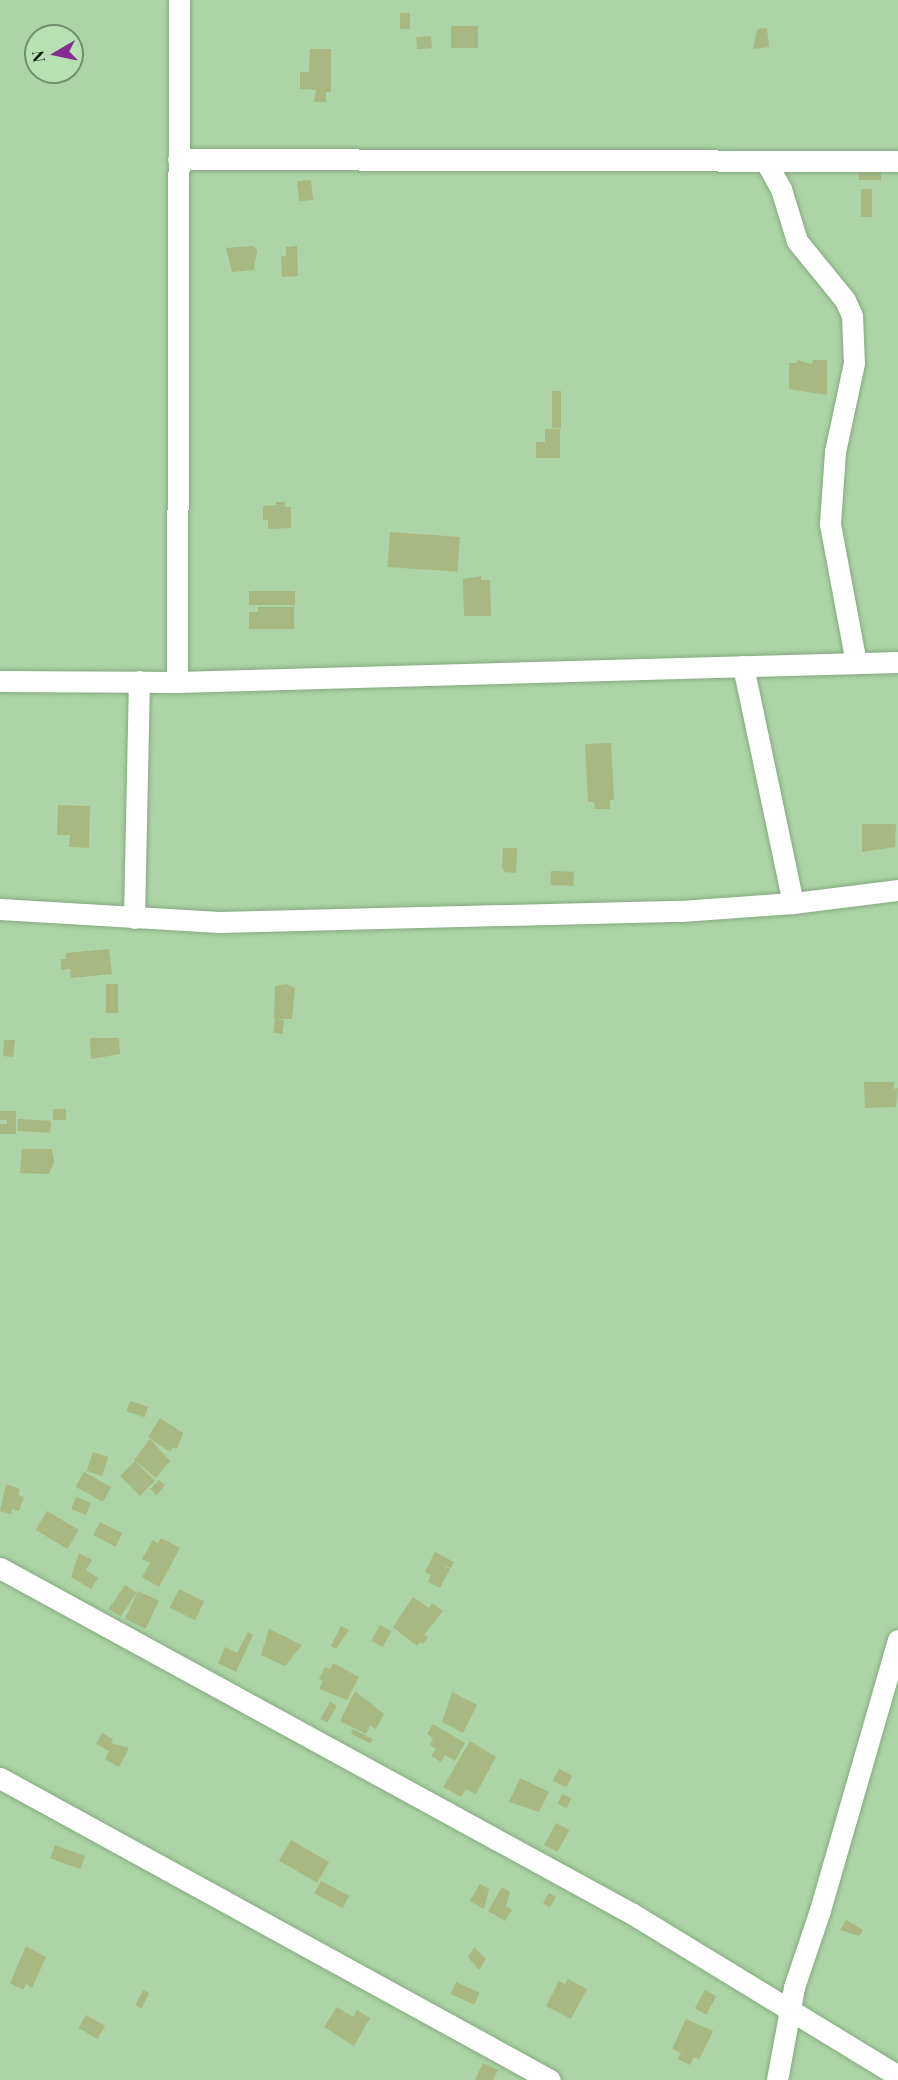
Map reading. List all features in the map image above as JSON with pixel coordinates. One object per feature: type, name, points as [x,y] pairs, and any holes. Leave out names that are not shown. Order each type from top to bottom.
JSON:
[{"type":"street","points":[[177,682],[179,0]]},
{"type":"street","points":[[178,159],[898,161]]},
{"type":"street","points":[[766,162],[781,189],[797,241],[845,300],[852,316],[854,363],[835,452],[830,524],[856,663]]},
{"type":"street","points":[[0,681],[177,682],[898,662]]},
{"type":"street","points":[[743,666],[793,903]]},
{"type":"street","points":[[134,918],[139,681]]},
{"type":"street","points":[[0,909],[219,922],[681,911],[793,903],[898,890]]},
{"type":"street","points":[[0,1568],[631,1913],[898,2076]]},
{"type":"street","points":[[777,2080],[789,2009],[898,1640]]},
{"type":"street","points":[[0,1778],[550,2080]]},
{"type":"building","points":[[400,13],[410,13],[410,29],[400,29]]},
{"type":"building","points":[[451,26],[478,26],[478,48],[451,48]]},
{"type":"building","points":[[767,28],[769,47],[753,49],[757,29]]},
{"type":"building","points":[[431,36],[432,48],[417,49],[416,37]]},
{"type":"building","points":[[310,49],[331,49],[331,92],[326,92],[326,102],[314,102],[316,90],[300,89],[300,72],[309,72]]},
{"type":"building","points":[[859,168],[881,168],[881,180],[859,180]]},
{"type":"building","points":[[311,180],[313,200],[299,201],[297,181]]},
{"type":"building","points":[[861,189],[872,189],[872,217],[861,217]]},
{"type":"building","points":[[253,246],[257,250],[254,270],[232,272],[226,248]]},
{"type":"building","points":[[297,246],[298,276],[282,277],[281,256],[286,256],[286,247]]},
{"type":"building","points":[[797,360],[812,364],[813,360],[827,360],[827,395],[789,389],[789,363],[797,363]]},
{"type":"building","points":[[552,391],[561,391],[561,428],[552,428]]},
{"type":"building","points":[[545,429],[560,429],[560,458],[536,458],[536,442],[545,442]]},
{"type":"building","points":[[276,502],[285,502],[285,507],[291,507],[291,528],[268,529],[268,520],[263,520],[263,506],[276,505]]},
{"type":"building","points":[[390,532],[460,537],[457,572],[388,567]]},
{"type":"building","points":[[481,576],[481,580],[490,580],[491,616],[464,616],[463,579]]},
{"type":"building","points":[[249,591],[295,591],[295,605],[249,605]]},
{"type":"building","points":[[258,607],[294,607],[294,629],[249,629],[249,612],[258,612]]},
{"type":"building","points":[[611,743],[614,800],[610,800],[610,809],[595,809],[594,802],[588,802],[585,744]]},
{"type":"building","points":[[58,805],[90,806],[89,848],[69,847],[70,835],[57,835]]},
{"type":"building","points":[[862,824],[896,824],[895,847],[862,852]]},
{"type":"building","points":[[503,848],[517,848],[516,873],[505,872],[502,867]]},
{"type":"building","points":[[551,871],[574,872],[573,886],[551,885]]},
{"type":"building","points":[[109,949],[112,974],[71,978],[70,969],[61,970],[61,959],[66,959],[66,953]]},
{"type":"building","points":[[106,984],[118,984],[118,1013],[106,1013]]},
{"type":"building","points":[[286,984],[295,988],[292,1019],[274,1019],[275,986]]},
{"type":"building","points":[[275,1019],[284,1020],[282,1034],[274,1033]]},
{"type":"building","points":[[90,1038],[119,1038],[120,1054],[91,1059]]},
{"type":"building","points":[[4,1040],[15,1040],[13,1057],[3,1056]]},
{"type":"building","points":[[864,1082],[894,1082],[894,1089],[898,1088],[896,1107],[865,1108]]},
{"type":"building","points":[[53,1109],[66,1109],[66,1120],[53,1120]]},
{"type":"building","points":[[0,1111],[16,1111],[16,1134],[0,1134],[0,1124],[7,1124],[7,1120],[0,1120]]},
{"type":"building","points":[[18,1119],[51,1121],[50,1133],[17,1131]]},
{"type":"building","points":[[22,1149],[52,1149],[54,1162],[49,1174],[20,1173]]},
{"type":"building","points":[[130,1401],[148,1407],[145,1417],[127,1411]]},
{"type":"building","points":[[160,1418],[183,1433],[177,1449],[173,1447],[170,1452],[148,1437]]},
{"type":"building","points":[[150,1439],[170,1461],[156,1478],[134,1460]]},
{"type":"building","points":[[93,1452],[108,1457],[102,1476],[87,1471]]},
{"type":"building","points":[[135,1461],[155,1481],[140,1496],[120,1476]]},
{"type":"building","points":[[84,1472],[111,1487],[103,1502],[76,1487]]},
{"type":"building","points":[[159,1480],[165,1485],[157,1495],[150,1489]]},
{"type":"building","points":[[6,1484],[20,1489],[18,1495],[24,1497],[19,1511],[12,1509],[11,1514],[0,1511]]},
{"type":"building","points":[[76,1497],[91,1503],[86,1515],[71,1509]]},
{"type":"building","points":[[47,1511],[79,1530],[67,1549],[36,1530]]},
{"type":"building","points":[[100,1522],[122,1533],[115,1547],[93,1535]]},
{"type":"building","points":[[161,1538],[180,1548],[159,1587],[142,1577],[150,1563],[142,1559],[153,1540],[158,1543]]},
{"type":"building","points":[[435,1552],[454,1562],[451,1568],[444,1566],[450,1569],[440,1588],[428,1582],[431,1575],[425,1572]]},
{"type":"building","points":[[79,1553],[92,1560],[86,1570],[98,1578],[91,1589],[71,1577]]},
{"type":"building","points":[[125,1585],[137,1593],[120,1617],[109,1609]]},
{"type":"building","points":[[179,1589],[204,1601],[195,1620],[170,1608]]},
{"type":"building","points":[[138,1591],[159,1601],[146,1629],[125,1619]]},
{"type":"building","points":[[413,1597],[429,1608],[432,1603],[443,1611],[424,1635],[428,1637],[423,1644],[420,1642],[417,1646],[393,1627]]},
{"type":"building","points":[[380,1625],[391,1631],[383,1647],[371,1641]]},
{"type":"building","points":[[341,1626],[349,1630],[336,1649],[331,1646]]},
{"type":"building","points":[[269,1629],[302,1645],[285,1666],[261,1655]]},
{"type":"building","points":[[248,1632],[253,1635],[236,1672],[218,1663],[225,1647],[237,1653]]},
{"type":"building","points":[[333,1663],[359,1677],[347,1700],[319,1689],[323,1681],[319,1679],[325,1667],[330,1669]]},
{"type":"building","points":[[355,1691],[384,1714],[376,1729],[370,1726],[366,1734],[340,1721]]},
{"type":"building","points":[[452,1692],[477,1705],[463,1733],[442,1722]]},
{"type":"building","points":[[330,1702],[337,1706],[327,1722],[320,1718]]},
{"type":"building","points":[[433,1724],[465,1743],[455,1761],[445,1755],[441,1762],[431,1756],[436,1749],[430,1745],[433,1738],[427,1734]]},
{"type":"building","points":[[353,1729],[373,1739],[370,1743],[351,1733]]},
{"type":"building","points":[[102,1733],[113,1739],[111,1743],[129,1748],[119,1767],[105,1759],[109,1751],[96,1744]]},
{"type":"building","points":[[470,1741],[496,1757],[476,1794],[466,1789],[461,1797],[443,1787]]},
{"type":"building","points":[[559,1769],[572,1776],[566,1788],[553,1780]]},
{"type":"building","points":[[520,1778],[549,1792],[539,1812],[509,1802]]},
{"type":"building","points":[[562,1794],[571,1798],[567,1808],[558,1804]]},
{"type":"building","points":[[556,1823],[569,1830],[558,1852],[544,1845]]},
{"type":"building","points":[[291,1840],[329,1862],[317,1883],[279,1861]]},
{"type":"building","points":[[55,1845],[85,1856],[80,1869],[50,1858]]},
{"type":"building","points":[[321,1881],[349,1896],[343,1908],[314,1893]]},
{"type":"building","points":[[480,1884],[489,1889],[484,1909],[470,1901]]},
{"type":"building","points":[[502,1887],[510,1892],[506,1906],[512,1910],[505,1921],[488,1911]]},
{"type":"building","points":[[549,1893],[556,1897],[550,1907],[543,1903]]},
{"type":"building","points":[[846,1920],[863,1930],[859,1936],[840,1930]]},
{"type":"building","points":[[26,1946],[46,1957],[32,1988],[26,1984],[23,1990],[10,1983]]},
{"type":"building","points":[[474,1947],[486,1959],[479,1970],[468,1957]]},
{"type":"building","points":[[568,1979],[587,1989],[571,2019],[546,2006],[559,1981],[565,1984]]},
{"type":"building","points":[[456,1982],[480,1993],[474,2005],[451,1994]]},
{"type":"building","points":[[143,1990],[149,1993],[142,2008],[135,2005]]},
{"type":"building","points":[[705,1990],[716,1996],[706,2015],[695,2008]]},
{"type":"building","points":[[337,2007],[353,2017],[357,2010],[370,2018],[354,2046],[324,2027]]},
{"type":"building","points":[[86,2015],[105,2026],[98,2039],[78,2028]]},
{"type":"building","points":[[686,2019],[713,2031],[699,2060],[694,2057],[690,2065],[678,2059],[681,2053],[672,2049]]},
{"type":"building","points":[[483,2063],[498,2070],[493,2080],[475,2080]]}]
